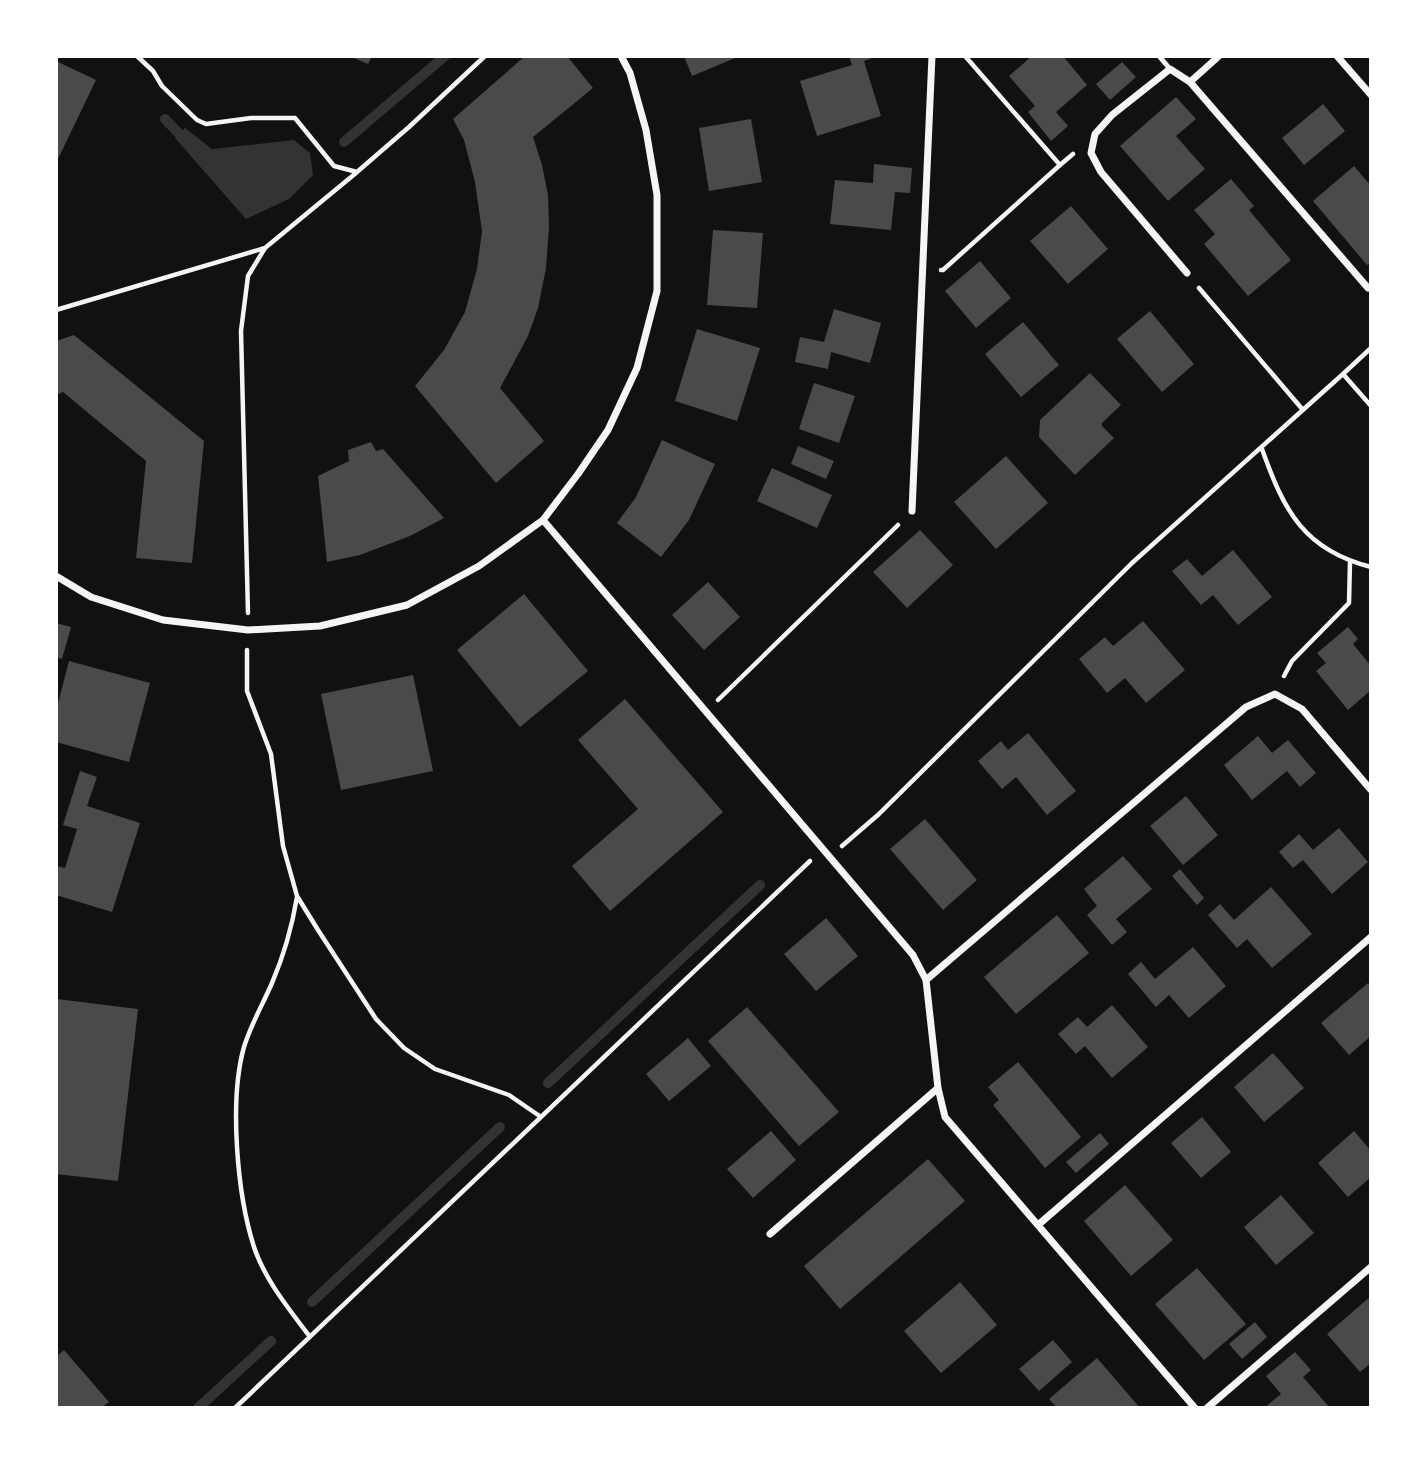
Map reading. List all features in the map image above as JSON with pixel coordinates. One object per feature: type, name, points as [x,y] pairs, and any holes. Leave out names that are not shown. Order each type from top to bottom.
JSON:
[{"type":"street","points":[[56,576],[91,597],[163,620],[248,630],[320,626],[407,605],[479,566],[543,520],[608,430],[637,369],[657,291],[657,195],[646,130],[630,73],[621,56]]},
{"type":"street","points":[[912,510],[932,56]]},
{"type":"street","points":[[1190,82],[1219,56]]},
{"type":"street","points":[[1337,56],[1371,95]]},
{"type":"street","points":[[1187,273],[1101,172],[1091,153],[1096,134],[1112,115],[1170,69],[1190,82],[1367,288]]},
{"type":"street","points":[[543,520],[913,955],[926,980],[938,1088],[946,1116],[1195,1408]]},
{"type":"street","points":[[926,980],[1246,707],[1275,694],[1302,709],[1371,790]]},
{"type":"street","points":[[1038,1225],[1371,937]]},
{"type":"street","points":[[770,1234],[938,1088]]},
{"type":"street","points":[[1207,1408],[1371,1267]]},
{"type":"lane","points":[[1159,56],[1170,69]]},
{"type":"path","points":[[137,56],[153,71],[162,86],[197,120],[206,124],[251,118],[295,118],[334,166],[357,172]]},
{"type":"path","points":[[485,56],[409,127],[265,248],[248,276],[241,331],[247,691],[271,754],[283,846],[298,896],[376,1018],[404,1048],[435,1069],[509,1095],[541,1117]]},
{"type":"path","points":[[965,56],[1060,165]]},
{"type":"path","points":[[923,267],[943,270],[1075,153],[1091,153]]},
{"type":"path","points":[[56,310],[265,248]]},
{"type":"path","points":[[1187,273],[1303,410]]},
{"type":"path","points":[[830,858],[1132,563],[1262,449],[1371,348]]},
{"type":"path","points":[[1343,374],[1371,406]]},
{"type":"path","points":[[1262,449],[1273,480],[1292,517],[1321,548],[1350,562],[1371,567]]},
{"type":"path","points":[[705,712],[912,510]]},
{"type":"path","points":[[1275,694],[1292,661],[1349,603],[1350,562]]},
{"type":"path","points":[[235,1408],[823,849]]},
{"type":"path","points":[[298,896],[291,934],[244,1048],[239,1076],[236,1144],[254,1247],[282,1300],[310,1337]]},
{"type":"shaded area","points":[[185,128],[212,149],[294,140],[310,153],[313,175],[289,199],[246,219],[175,138]]},
{"type":"building","points":[[349,56],[372,56],[368,64]]},
{"type":"building","points":[[525,56],[567,56],[593,88],[533,137],[548,195],[546,268],[538,308],[528,336],[500,388],[544,441],[496,483],[415,386],[444,350],[465,312],[477,269],[482,231],[475,182],[464,140],[453,119]]},
{"type":"building","points":[[684,56],[740,56],[692,76]]},
{"type":"building","points":[[849,56],[878,56],[864,61],[881,116],[817,136],[800,81],[852,65]]},
{"type":"building","points":[[1032,56],[1063,56],[1087,85],[1056,112],[1068,126],[1051,141],[1028,112],[1035,106],[1009,76]]},
{"type":"building","points":[[56,61],[96,80],[56,163]]},
{"type":"building","points":[[1122,62],[1136,77],[1110,100],[1096,84]]},
{"type":"building","points":[[1176,97],[1196,119],[1176,136],[1205,169],[1168,201],[1120,146]]},
{"type":"building","points":[[1323,104],[1345,131],[1304,165],[1282,138]]},
{"type":"building","points":[[751,119],[762,182],[709,191],[699,128]]},
{"type":"building","points":[[874,164],[912,168],[910,193],[895,192],[891,230],[830,224],[835,180],[873,183]]},
{"type":"building","points":[[1354,166],[1371,186],[1371,262],[1367,265],[1313,201]]},
{"type":"building","points":[[1231,179],[1254,206],[1249,210],[1291,260],[1248,296],[1204,244],[1215,234],[1194,210]]},
{"type":"building","points":[[1071,206],[1108,249],[1068,284],[1030,241]]},
{"type":"building","points":[[713,230],[763,233],[757,308],[707,305]]},
{"type":"building","points":[[980,261],[1011,298],[976,328],[945,291]]},
{"type":"building","points":[[834,309],[881,323],[870,363],[831,352],[828,369],[795,362],[800,337],[824,342]]},
{"type":"building","points":[[1150,311],[1194,364],[1162,392],[1117,339]]},
{"type":"building","points":[[1023,322],[1059,365],[1021,397],[985,354]]},
{"type":"building","points":[[697,329],[760,348],[737,421],[675,401]]},
{"type":"building","points":[[74,335],[204,441],[192,563],[136,558],[146,461],[63,392],[56,395],[56,341]]},
{"type":"building","points":[[1090,373],[1121,405],[1102,423],[1114,438],[1075,475],[1039,437],[1040,420]]},
{"type":"building","points":[[814,383],[855,396],[839,443],[799,429]]},
{"type":"building","points":[[662,440],[715,464],[689,520],[661,557],[617,523],[636,497]]},
{"type":"building","points":[[371,442],[376,451],[383,449],[444,518],[410,536],[360,555],[327,562],[318,476],[349,461],[348,450]]},
{"type":"building","points":[[798,446],[834,461],[826,479],[791,464]]},
{"type":"building","points":[[1006,456],[1048,503],[996,549],[954,502]]},
{"type":"building","points":[[772,468],[832,495],[817,528],[757,501]]},
{"type":"building","points":[[920,530],[953,565],[907,608],[873,572]]},
{"type":"building","points":[[1233,550],[1272,597],[1238,625],[1213,595],[1201,605],[1172,571],[1187,559],[1202,576]]},
{"type":"building","points":[[708,582],[740,617],[704,650],[672,615]]},
{"type":"building","points":[[524,594],[588,671],[520,727],[457,650]]},
{"type":"building","points":[[1143,621],[1185,670],[1146,703],[1125,678],[1107,693],[1079,659],[1105,637],[1113,646]]},
{"type":"building","points":[[56,623],[71,627],[62,659],[56,657]]},
{"type":"building","points":[[1348,627],[1358,639],[1353,644],[1371,666],[1371,690],[1348,710],[1316,671],[1326,663],[1317,653]]},
{"type":"building","points":[[69,661],[150,683],[129,762],[56,742],[56,711]]},
{"type":"building","points":[[413,675],[433,771],[341,790],[321,694]]},
{"type":"building","points":[[625,699],[723,812],[610,911],[572,866],[638,809],[578,740]]},
{"type":"building","points":[[1028,733],[1076,791],[1047,815],[1016,777],[1002,789],[978,761],[1001,741],[1008,750]]},
{"type":"building","points":[[1258,736],[1272,753],[1288,740],[1316,773],[1300,787],[1287,771],[1252,800],[1224,765]]},
{"type":"building","points":[[80,771],[97,777],[87,806],[140,823],[112,912],[56,895],[56,866],[65,868],[77,829],[63,825]]},
{"type":"building","points":[[1186,796],[1218,835],[1183,865],[1150,826]]},
{"type":"building","points":[[925,819],[977,880],[943,910],[890,849]]},
{"type":"building","points":[[1339,828],[1368,862],[1332,894],[1303,860],[1293,868],[1279,852],[1299,834],[1313,850]]},
{"type":"building","points":[[1123,856],[1152,889],[1116,919],[1127,932],[1112,945],[1087,915],[1097,906],[1084,889]]},
{"type":"building","points":[[1180,869],[1204,898],[1197,905],[1172,876]]},
{"type":"building","points":[[1271,887],[1312,934],[1272,968],[1247,939],[1237,948],[1208,915],[1220,904],[1234,920]]},
{"type":"building","points":[[1057,915],[1089,953],[1016,1014],[984,977]]},
{"type":"building","points":[[826,918],[858,956],[816,991],[784,954]]},
{"type":"building","points":[[1193,947],[1226,986],[1189,1018],[1169,995],[1156,1007],[1128,974],[1141,962],[1155,979]]},
{"type":"building","points":[[1368,983],[1371,986],[1371,1036],[1349,1055],[1321,1023]]},
{"type":"building","points":[[57,999],[138,1009],[118,1181],[56,1174]]},
{"type":"building","points":[[1112,1005],[1148,1047],[1112,1078],[1085,1046],[1076,1054],[1058,1034],[1078,1017],[1087,1027]]},
{"type":"building","points":[[747,1007],[839,1112],[799,1146],[708,1041]]},
{"type":"building","points":[[688,1038],[711,1066],[669,1101],[646,1074]]},
{"type":"building","points":[[1273,1053],[1304,1088],[1264,1122],[1234,1087]]},
{"type":"building","points":[[1018,1062],[1081,1137],[1045,1168],[993,1105],[999,1100],[988,1087]]},
{"type":"building","points":[[1202,1117],[1231,1152],[1201,1178],[1171,1143]]},
{"type":"building","points":[[771,1131],[796,1160],[753,1198],[727,1169]]},
{"type":"building","points":[[1354,1131],[1371,1151],[1371,1177],[1348,1197],[1318,1163]]},
{"type":"building","points":[[1100,1133],[1109,1144],[1076,1173],[1066,1162]]},
{"type":"building","points":[[928,1159],[965,1201],[840,1309],[804,1266]]},
{"type":"building","points":[[1125,1185],[1173,1240],[1131,1276],[1084,1221]]},
{"type":"building","points":[[1281,1195],[1314,1233],[1276,1265],[1244,1227]]},
{"type":"building","points":[[1197,1268],[1246,1324],[1204,1360],[1155,1304]]},
{"type":"building","points":[[960,1282],[997,1325],[941,1373],[904,1331]]},
{"type":"building","points":[[1371,1296],[1371,1363],[1360,1372],[1327,1334]]},
{"type":"building","points":[[1255,1322],[1267,1337],[1242,1359],[1229,1344]]},
{"type":"building","points":[[1053,1340],[1072,1362],[1039,1391],[1019,1369]]},
{"type":"building","points":[[64,1350],[109,1402],[101,1408],[56,1408],[56,1357]]},
{"type":"building","points":[[1295,1352],[1311,1370],[1303,1377],[1330,1408],[1264,1408],[1281,1394],[1266,1376]]},
{"type":"building","points":[[1097,1358],[1140,1408],[1057,1408],[1049,1399]]},
{"type":"waterway","points":[[344,142],[445,56]]},
{"type":"waterway","points":[[165,119],[188,143]]},
{"type":"waterway","points":[[548,1083],[760,885]]},
{"type":"waterway","points":[[312,1302],[500,1127]]},
{"type":"waterway","points":[[198,1408],[271,1341]]}]
